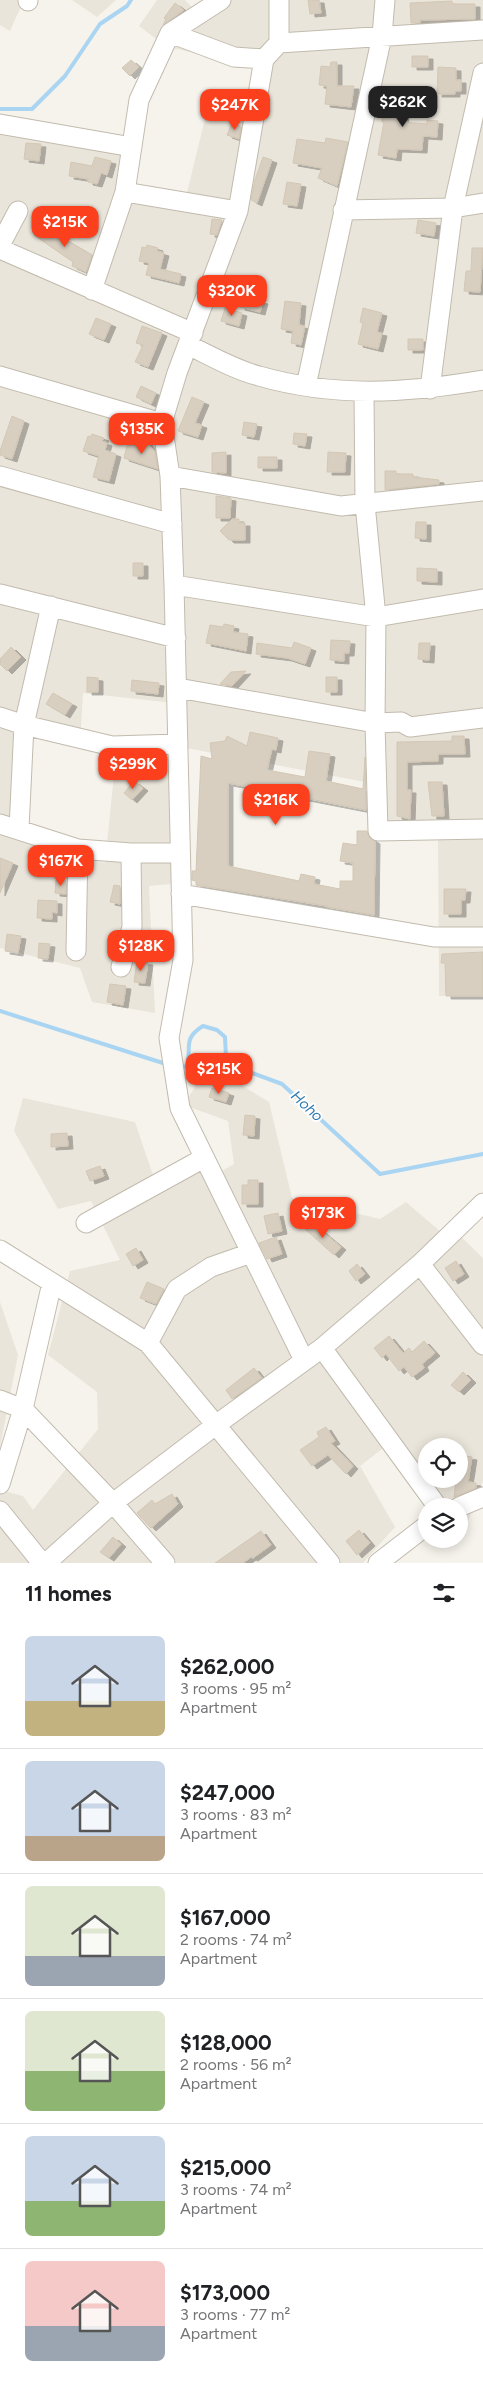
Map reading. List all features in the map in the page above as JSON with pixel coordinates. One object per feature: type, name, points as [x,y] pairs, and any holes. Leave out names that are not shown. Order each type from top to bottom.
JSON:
[{"type":"street","points":[[92,290],[125,192],[139,100],[170,34],[221,0]]},
{"type":"street","points":[[279,0],[279,43]]},
{"type":"street","points":[[306,386],[382,36],[385,0]]},
{"type":"street","points":[[304,1360],[180,1108],[169,1038],[184,960],[179,852],[178,688],[172,524],[170,476],[162,423],[177,373],[238,211],[264,59],[279,43],[483,30]]},
{"type":"street","points":[[170,34],[234,57],[264,59]]},
{"type":"street","points":[[430,389],[453,208],[483,73]]},
{"type":"street","points":[[0,124],[132,146]]},
{"type":"street","points":[[125,192],[238,211]]},
{"type":"street","points":[[343,210],[453,208],[483,203]]},
{"type":"street","points":[[0,245],[18,211]]},
{"type":"street","points":[[0,250],[92,290],[190,339],[257,376],[306,386],[364,393],[430,389],[483,380]]},
{"type":"street","points":[[0,376],[162,423]]},
{"type":"street","points":[[364,393],[365,504],[376,616],[375,723],[378,830],[483,829]]},
{"type":"street","points":[[0,476],[172,524]]},
{"type":"street","points":[[170,476],[341,506],[483,491]]},
{"type":"street","points":[[174,585],[376,616],[483,599]]},
{"type":"street","points":[[0,594],[176,638]]},
{"type":"street","points":[[19,829],[24,725],[51,606]]},
{"type":"street","points":[[178,688],[375,723],[401,722],[410,728],[483,718]]},
{"type":"street","points":[[0,717],[24,725],[112,746],[178,744]]},
{"type":"street","points":[[0,824],[78,849],[131,853],[179,852]]},
{"type":"street","points":[[76,952],[78,849]]},
{"type":"street","points":[[121,967],[132,927],[131,853]]},
{"type":"street","points":[[181,894],[434,937],[483,937]]},
{"type":"street","points":[[86,1223],[204,1158]]},
{"type":"street","points":[[46,1563],[113,1503],[217,1424],[322,1348],[420,1264],[483,1203]]},
{"type":"street","points":[[0,1250],[148,1344],[217,1424],[330,1563]]},
{"type":"street","points":[[148,1344],[177,1289],[211,1267],[251,1254]]},
{"type":"street","points":[[420,1264],[483,1345]]},
{"type":"street","points":[[0,1484],[23,1409],[52,1283]]},
{"type":"street","points":[[322,1348],[431,1498]]},
{"type":"street","points":[[0,1400],[23,1409],[113,1503],[165,1563]]},
{"type":"street","points":[[468,1504],[483,1498]]},
{"type":"street","points":[[0,1511],[42,1563]]},
{"type":"street","points":[[378,1563],[418,1532]]},
{"type":"shaded area","points":[[0,0],[24,0],[10,31],[0,25]]},
{"type":"shaded area","points":[[72,0],[116,0],[97,17]]},
{"type":"shaded area","points":[[157,0],[185,0],[193,8],[206,0],[483,0],[483,995],[439,996],[438,830],[387,829],[386,786],[176,746],[174,703],[83,693],[80,744],[22,733],[16,838],[105,863],[115,765],[175,771],[183,883],[149,886],[155,1013],[92,1002],[80,968],[0,948],[0,128],[136,146],[128,197],[183,209],[210,98],[254,102],[262,67],[167,47],[139,26]]},
{"type":"shaded area","points":[[208,1065],[269,1102],[292,1198],[380,1219],[406,1202],[441,1232],[453,1229],[483,1258],[483,1481],[468,1522],[468,1498],[434,1498],[429,1488],[468,1488],[468,1438],[418,1438],[418,1469],[399,1436],[360,1466],[395,1527],[363,1563],[0,1563],[0,1490],[23,1496],[33,1510],[98,1429],[97,1392],[48,1355],[70,1271],[120,1260],[91,1201],[58,1209],[14,1131],[23,1098],[135,1122],[158,1190],[199,1161],[208,1179],[234,1164],[228,1121],[184,1105]]},
{"type":"shaded area","points":[[0,1302],[18,1355],[0,1447]]},
{"type":"building","points":[[308,0],[319,0],[321,13],[310,14]]},
{"type":"building","points":[[452,1],[452,4],[475,4],[475,19],[420,20],[420,23],[411,23],[410,3]]},
{"type":"building","points":[[175,3],[184,10],[163,25],[166,19],[164,18]]},
{"type":"building","points":[[412,56],[428,56],[428,67],[412,67]]},
{"type":"building","points":[[131,60],[139,67],[130,76],[122,68]]},
{"type":"building","points":[[331,62],[337,62],[337,86],[354,86],[351,107],[325,104],[327,86],[319,85],[321,66],[330,67]]},
{"type":"building","points":[[438,67],[456,68],[456,80],[461,80],[461,91],[455,91],[455,94],[437,94]]},
{"type":"building","points":[[390,90],[409,90],[410,104],[405,104],[403,122],[427,124],[427,120],[438,121],[437,137],[423,136],[422,150],[397,149],[396,158],[378,155],[384,122],[382,122],[382,112],[390,113]]},
{"type":"building","points":[[232,123],[241,127],[239,139],[227,135]]},
{"type":"building","points":[[326,138],[348,142],[337,186],[318,178],[322,168],[293,163],[297,139],[325,143]]},
{"type":"building","points":[[26,143],[41,144],[39,161],[24,159]]},
{"type":"building","points":[[95,157],[111,161],[107,175],[101,173],[97,184],[88,182],[88,179],[69,176],[71,162],[92,166]]},
{"type":"building","points":[[263,157],[272,160],[257,203],[251,200],[255,180]]},
{"type":"building","points":[[287,182],[301,184],[297,206],[283,204]]},
{"type":"building","points":[[212,219],[222,220],[217,235],[210,234]]},
{"type":"building","points":[[418,220],[436,223],[434,236],[416,233]]},
{"type":"building","points":[[41,225],[92,255],[86,272],[72,266],[73,262],[34,235]]},
{"type":"building","points":[[147,245],[158,248],[157,251],[164,253],[160,269],[181,274],[179,283],[146,275],[149,263],[139,261],[142,247],[146,248]]},
{"type":"building","points":[[472,248],[483,248],[480,292],[464,291],[466,271],[471,271]]},
{"type":"building","points":[[244,292],[254,295],[253,299],[263,301],[260,312],[240,307]]},
{"type":"building","points":[[285,301],[301,303],[299,325],[305,326],[301,345],[291,343],[293,331],[281,329]]},
{"type":"building","points":[[225,308],[242,313],[239,326],[221,321]]},
{"type":"building","points":[[363,308],[382,313],[377,332],[382,333],[378,349],[358,344],[363,323],[360,322]]},
{"type":"building","points":[[96,318],[111,324],[104,340],[89,334]]},
{"type":"building","points":[[142,326],[162,333],[148,367],[135,362],[143,345],[136,343]]},
{"type":"building","points":[[408,339],[423,339],[423,350],[408,350]]},
{"type":"building","points":[[141,386],[156,393],[151,404],[136,397]]},
{"type":"building","points":[[192,397],[204,402],[195,423],[202,425],[198,437],[178,431]]},
{"type":"building","points":[[12,416],[24,421],[12,459],[0,455],[0,451]]},
{"type":"building","points":[[244,422],[257,424],[254,437],[242,435]]},
{"type":"building","points":[[294,433],[307,434],[305,446],[293,444]]},
{"type":"building","points":[[92,434],[104,438],[102,441],[107,443],[105,450],[116,454],[109,481],[93,477],[99,456],[83,451],[88,436],[91,437]]},
{"type":"building","points":[[146,441],[155,452],[158,469],[124,458],[127,446],[143,444]]},
{"type":"building","points":[[226,452],[226,473],[212,472],[212,453]]},
{"type":"building","points":[[328,452],[346,453],[345,472],[327,472]]},
{"type":"building","points":[[258,457],[277,457],[277,468],[258,468]]},
{"type":"building","points":[[385,471],[396,471],[396,474],[413,474],[413,477],[439,480],[439,484],[385,490]]},
{"type":"building","points":[[216,496],[231,498],[230,518],[216,518]]},
{"type":"building","points":[[232,519],[239,519],[239,523],[245,523],[245,540],[229,540],[220,531]]},
{"type":"building","points":[[416,522],[426,522],[426,539],[415,538]]},
{"type":"building","points":[[133,563],[143,563],[143,576],[133,576]]},
{"type":"building","points":[[417,568],[437,569],[437,582],[417,581]]},
{"type":"building","points":[[224,624],[234,626],[233,632],[248,634],[246,651],[206,643],[210,625],[223,627]]},
{"type":"building","points":[[331,640],[350,641],[349,653],[344,653],[344,661],[330,660]]},
{"type":"building","points":[[294,642],[311,648],[305,664],[287,658],[256,654],[257,643],[292,648]]},
{"type":"building","points":[[419,643],[430,643],[429,660],[418,659]]},
{"type":"building","points":[[11,647],[21,657],[7,671],[0,664],[0,659]]},
{"type":"building","points":[[246,671],[232,686],[220,684],[231,672]]},
{"type":"building","points":[[87,677],[98,678],[98,692],[87,692]]},
{"type":"building","points":[[326,677],[337,677],[337,692],[326,692]]},
{"type":"building","points":[[132,680],[159,683],[158,694],[131,691]]},
{"type":"building","points":[[53,693],[72,704],[65,715],[46,704]]},
{"type":"building","points":[[250,732],[278,738],[276,750],[272,749],[267,770],[305,777],[309,751],[330,754],[326,781],[363,789],[365,757],[366,810],[228,783],[228,866],[299,881],[301,874],[315,877],[314,884],[340,889],[340,881],[353,881],[353,863],[340,861],[343,843],[357,845],[357,831],[367,831],[369,837],[375,841],[374,915],[196,885],[196,881],[192,880],[192,871],[196,871],[201,756],[212,759],[210,743],[225,741],[227,736],[247,746]]},
{"type":"building","points":[[452,736],[464,736],[465,754],[438,754],[438,761],[407,762],[407,790],[411,790],[410,819],[397,816],[397,742],[452,741]]},
{"type":"building","points":[[134,781],[143,788],[132,800],[124,793]]},
{"type":"building","points":[[428,782],[442,782],[444,816],[432,816]]},
{"type":"building","points":[[0,858],[13,863],[0,893]]},
{"type":"building","points":[[56,880],[66,881],[66,894],[55,893]]},
{"type":"building","points":[[114,885],[120,886],[120,904],[110,902]]},
{"type":"building","points":[[444,889],[466,889],[465,900],[461,900],[461,914],[444,914]]},
{"type":"building","points":[[38,900],[57,901],[57,913],[52,912],[52,919],[37,918]]},
{"type":"building","points":[[7,934],[21,936],[18,953],[5,951]]},
{"type":"building","points":[[39,943],[50,944],[48,959],[38,958]]},
{"type":"building","points":[[483,952],[483,996],[446,996],[445,963],[441,963],[442,954]]},
{"type":"building","points":[[137,961],[148,962],[145,983],[134,982]]},
{"type":"building","points":[[110,984],[126,986],[123,1005],[107,1002]]},
{"type":"building","points":[[212,1088],[229,1093],[226,1102],[209,1097]]},
{"type":"building","points":[[245,1115],[255,1116],[254,1136],[243,1135]]},
{"type":"building","points":[[67,1133],[68,1146],[51,1147],[51,1134]]},
{"type":"building","points":[[100,1166],[104,1176],[90,1181],[86,1171]]},
{"type":"building","points":[[248,1180],[258,1180],[258,1204],[242,1204],[242,1185],[248,1185]]},
{"type":"building","points":[[278,1213],[282,1231],[268,1234],[264,1216]]},
{"type":"building","points":[[311,1222],[341,1247],[334,1255],[305,1229]]},
{"type":"building","points":[[276,1237],[282,1254],[267,1259],[259,1243]]},
{"type":"building","points":[[136,1248],[143,1260],[133,1266],[126,1254]]},
{"type":"building","points":[[456,1261],[464,1274],[453,1281],[445,1268]]},
{"type":"building","points":[[357,1264],[365,1274],[356,1281],[349,1271]]},
{"type":"building","points":[[147,1282],[164,1289],[156,1304],[140,1298]]},
{"type":"building","points":[[389,1336],[403,1353],[409,1348],[412,1352],[424,1341],[435,1353],[422,1364],[424,1368],[412,1377],[404,1367],[399,1371],[386,1354],[382,1358],[374,1348]]},
{"type":"building","points":[[254,1368],[262,1378],[232,1399],[226,1390]]},
{"type":"building","points":[[463,1372],[471,1380],[459,1392],[451,1385]]},
{"type":"building","points":[[326,1427],[335,1441],[331,1443],[353,1466],[346,1474],[328,1455],[312,1466],[300,1450],[319,1437],[317,1432]]},
{"type":"building","points":[[468,1456],[472,1457],[468,1482]]},
{"type":"building","points":[[468,1482],[476,1483],[476,1488],[454,1497],[455,1488],[468,1488]]},
{"type":"building","points":[[172,1494],[178,1504],[151,1528],[137,1513],[152,1500],[155,1504]]},
{"type":"building","points":[[359,1530],[370,1543],[357,1555],[346,1541]]},
{"type":"building","points":[[261,1531],[271,1545],[253,1558],[251,1557],[243,1563],[215,1563]]},
{"type":"building","points":[[113,1537],[121,1544],[109,1558],[100,1552]]},
{"type":"waterway","points":[[0,109],[32,109],[65,76],[100,24],[127,6],[131,0]]},
{"type":"waterway","name":"Hoho","points":[[0,1011],[166,1064]]},
{"type":"waterway","name":"Hoho","points":[[180,1068],[187,1066],[189,1044],[192,1035],[203,1026],[217,1030],[225,1037],[226,1058],[252,1073],[282,1084],[380,1174],[483,1154]]}]
